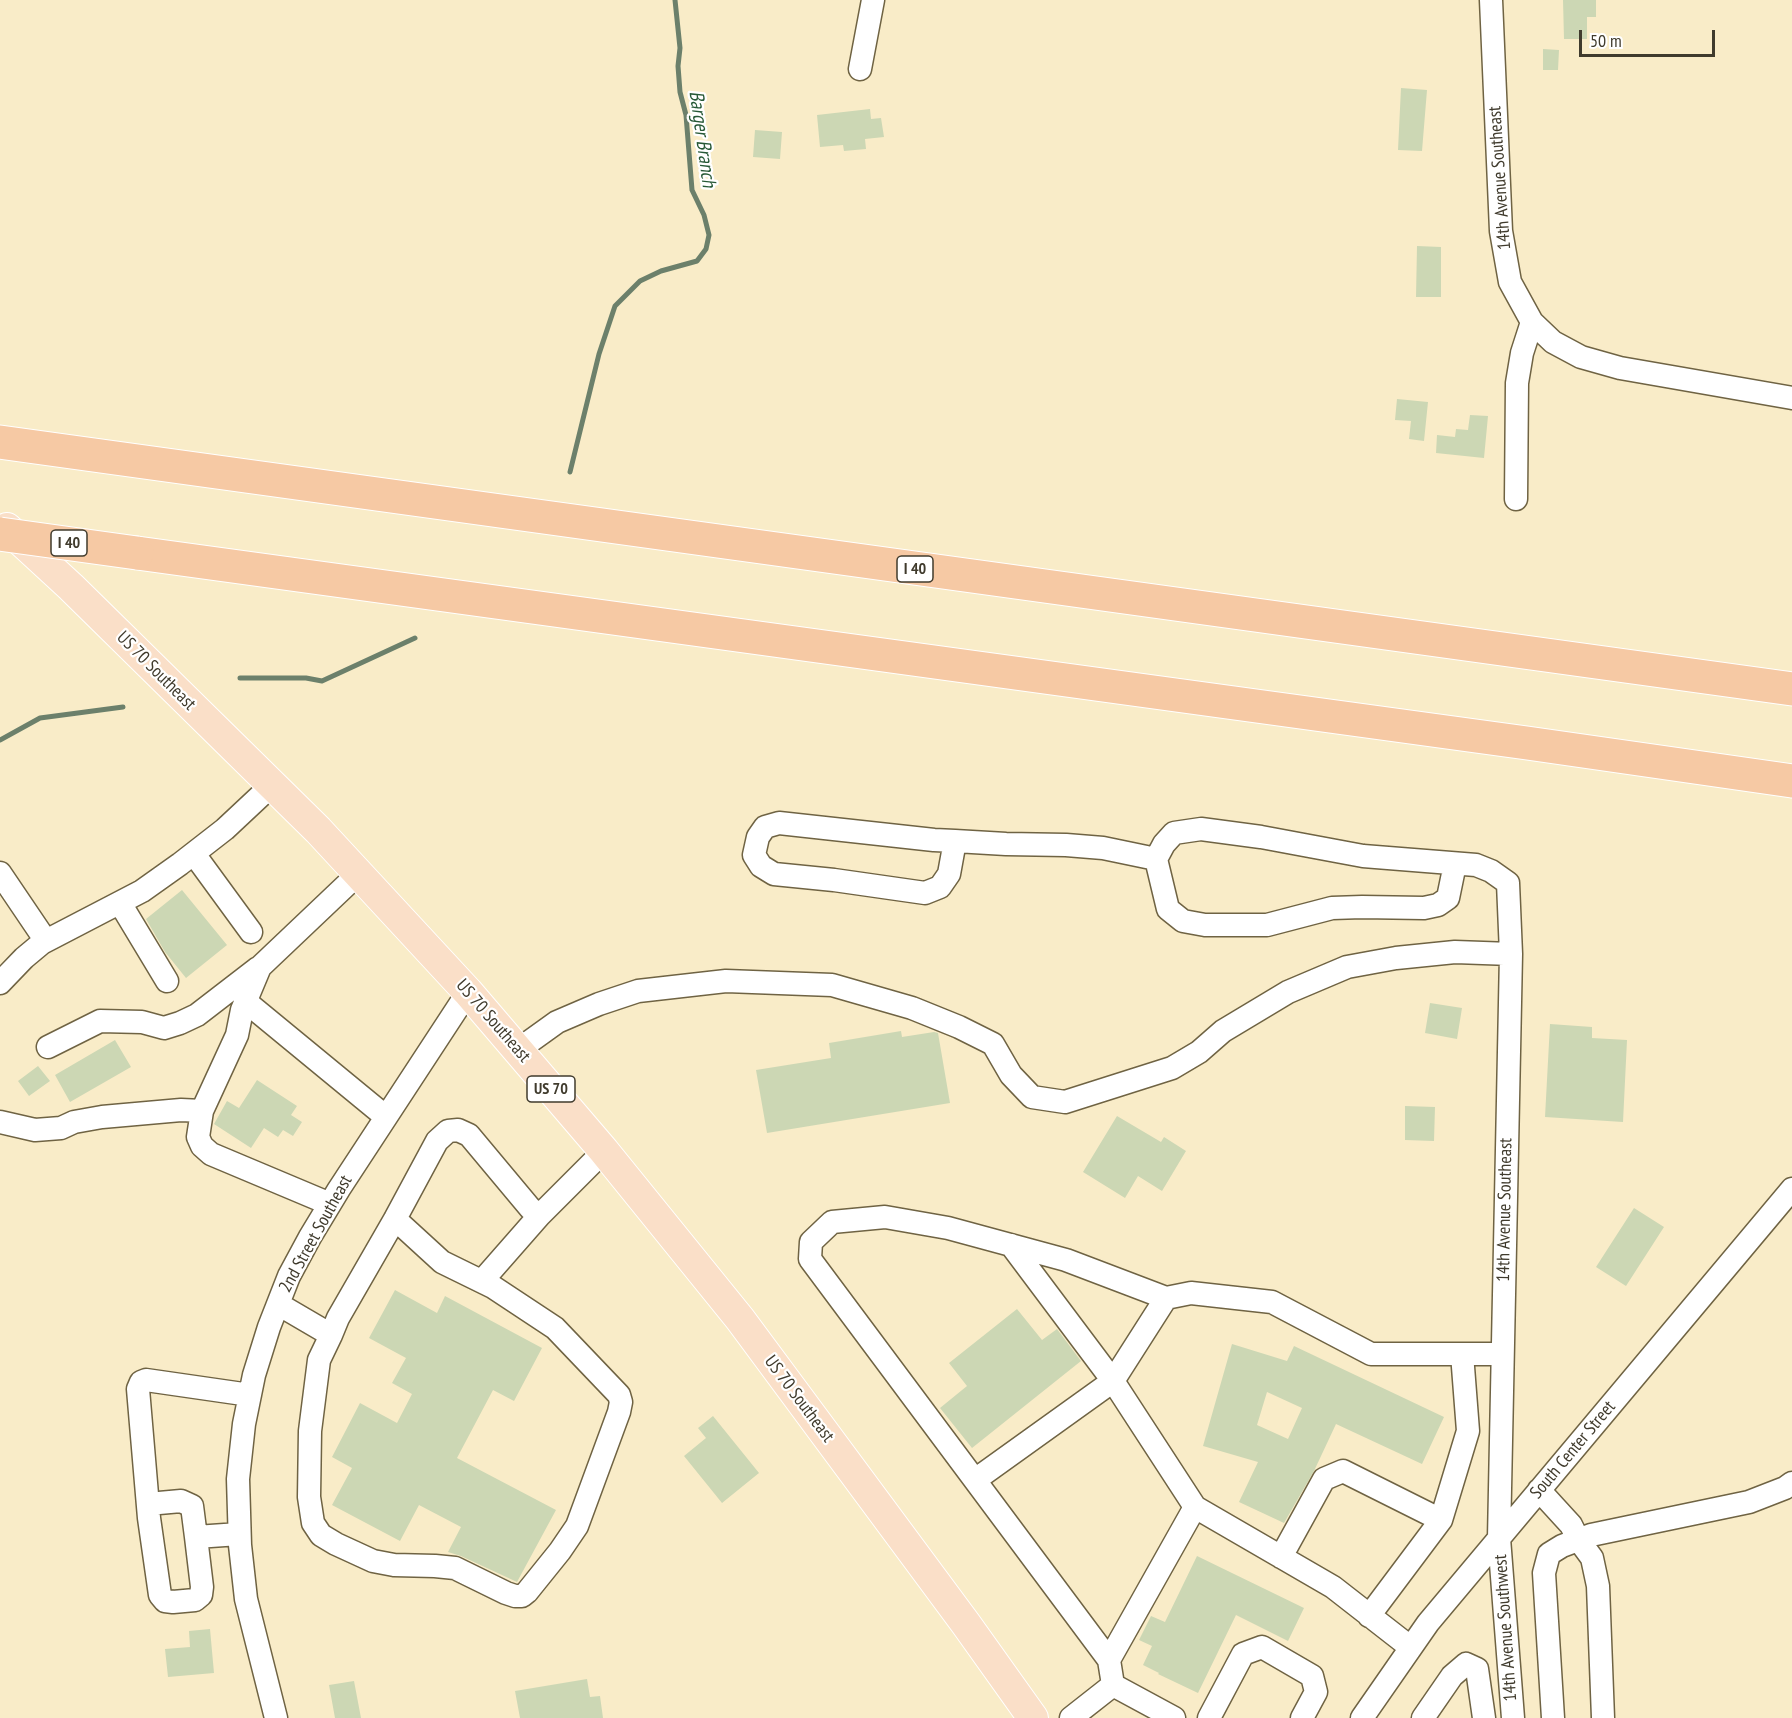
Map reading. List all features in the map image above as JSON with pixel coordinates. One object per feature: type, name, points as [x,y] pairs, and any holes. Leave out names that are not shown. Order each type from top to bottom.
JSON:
[{"type":"highway","name":"I 40","points":[[0,442],[1792,689]]},
{"type":"highway","name":"I 40","points":[[0,534],[1792,781]]},
{"type":"main road","name":"US 70 Southeast","points":[[0,522],[71,587],[272,784],[468,992],[604,1151],[740,1319],[1033,1718]]},
{"type":"street","points":[[860,69],[873,0]]},
{"type":"street","name":"14th Avenue Southeast","points":[[1491,0],[1501,231],[1510,282],[1532,321],[1553,342],[1581,357],[1620,368],[1792,398]]},
{"type":"street","points":[[1516,499],[1517,383],[1522,353],[1532,321]]},
{"type":"street","points":[[0,983],[24,958],[46,941],[142,891],[194,854],[225,829],[272,784]]},
{"type":"street","points":[[955,841],[948,874],[940,887],[925,893],[774,874],[762,866],[754,855],[758,837],[765,827],[779,823],[955,841],[1085,846],[1156,859]]},
{"type":"street","points":[[1200,829],[1261,837],[1363,856],[1455,864],[1448,898],[1438,905],[1424,908],[1332,908],[1267,925],[1205,926],[1183,921],[1168,909],[1156,859],[1164,844],[1174,833],[1200,829]]},
{"type":"street","points":[[194,854],[251,932]]},
{"type":"street","name":"14th Avenue Southeast","points":[[1455,864],[1476,865],[1509,883],[1511,954],[1499,1538]]},
{"type":"street","points":[[0,873],[46,941]]},
{"type":"street","points":[[48,1047],[100,1021],[142,1022],[164,1028],[197,1015],[260,967],[358,874]]},
{"type":"street","points":[[120,903],[167,981]]},
{"type":"street","points":[[518,1050],[557,1022],[638,991],[726,981],[832,985],[912,1008],[993,1044],[1011,1075],[1032,1097],[1065,1102],[1172,1068],[1199,1052],[1223,1031],[1288,992],[1347,967],[1396,958],[1455,952],[1511,954]]},
{"type":"street","points":[[260,967],[245,1001],[237,1035],[202,1111],[198,1137],[202,1146],[211,1154],[330,1204]]},
{"type":"street","name":"2nd Street Southeast","points":[[276,1718],[246,1599],[239,1534],[238,1479],[244,1424],[254,1375],[289,1276],[330,1204],[468,992]]},
{"type":"street","points":[[245,1001],[386,1117]]},
{"type":"street","points":[[0,1122],[35,1130],[61,1128],[74,1122],[121,1115],[181,1110],[202,1111]]},
{"type":"street","points":[[396,1219],[442,1262],[482,1281],[555,1329],[619,1395],[621,1402],[619,1412],[577,1526],[560,1551],[522,1596],[506,1593],[455,1568],[394,1565],[373,1561],[321,1535],[313,1523],[309,1497],[310,1431],[320,1360],[338,1318],[396,1219],[437,1141],[448,1131],[458,1130],[469,1135],[539,1216]]},
{"type":"street","points":[[482,1281],[539,1216],[604,1151]]},
{"type":"street","name":"South Center Street","points":[[1362,1718],[1428,1623],[1792,1190]]},
{"type":"street","points":[[1113,1685],[1109,1660],[810,1259],[811,1242],[832,1222],[885,1216],[948,1228],[1066,1260],[1166,1298],[1191,1293],[1272,1302],[1371,1354],[1502,1354]]},
{"type":"street","points":[[1011,1245],[1113,1381],[1195,1507],[1333,1587],[1410,1647]]},
{"type":"street","points":[[975,1480],[1113,1381],[1166,1298]]},
{"type":"street","points":[[278,1304],[331,1335]]},
{"type":"street","points":[[1369,1616],[1441,1520],[1467,1431],[1462,1354]]},
{"type":"street","points":[[148,1504],[181,1501],[192,1506],[202,1587],[201,1594],[195,1600],[165,1601],[160,1595],[148,1504],[138,1389],[141,1382],[157,1382],[250,1395]]},
{"type":"street","points":[[1281,1557],[1324,1479],[1343,1471],[1441,1520]]},
{"type":"street","points":[[1553,1718],[1544,1573],[1549,1554],[1578,1539],[1749,1502],[1792,1483]]},
{"type":"street","points":[[1539,1490],[1571,1525],[1592,1558],[1598,1586],[1603,1718]]},
{"type":"street","points":[[1109,1660],[1195,1507]]},
{"type":"street","points":[[196,1537],[239,1534]]},
{"type":"street","name":"14th Avenue Southwest","points":[[1499,1538],[1513,1718]]},
{"type":"street","points":[[1209,1718],[1243,1654],[1262,1647],[1312,1676],[1316,1692],[1302,1718]]},
{"type":"street","points":[[1423,1718],[1452,1676],[1466,1664],[1477,1669],[1481,1716]]},
{"type":"street","points":[[1071,1718],[1113,1685]]},
{"type":"street","points":[[1113,1685],[1174,1718]]},
{"type":"building","points":[[1563,0],[1596,0],[1596,17],[1587,17],[1587,39],[1564,39]]},
{"type":"building","points":[[1543,49],[1559,50],[1558,70],[1543,70]]},
{"type":"building","points":[[1401,88],[1427,90],[1422,151],[1398,150]]},
{"type":"building","points":[[870,109],[871,119],[881,118],[884,137],[865,139],[866,149],[844,151],[843,145],[820,147],[817,115]]},
{"type":"building","points":[[755,130],[782,132],[780,159],[753,157]]},
{"type":"building","points":[[1417,246],[1441,247],[1441,297],[1416,297]]},
{"type":"building","points":[[1397,399],[1428,402],[1424,441],[1409,439],[1411,421],[1395,420]]},
{"type":"building","points":[[1470,415],[1488,416],[1484,458],[1436,453],[1437,435],[1455,437],[1456,429],[1468,430]]},
{"type":"building","points":[[182,890],[227,945],[186,978],[165,952],[146,919]]},
{"type":"building","points":[[1430,1003],[1462,1008],[1457,1039],[1425,1033]]},
{"type":"building","points":[[1550,1024],[1592,1027],[1592,1038],[1627,1040],[1623,1122],[1545,1117]]},
{"type":"building","points":[[901,1031],[902,1037],[938,1033],[950,1103],[767,1133],[756,1070],[831,1058],[829,1043]]},
{"type":"building","points":[[115,1040],[131,1067],[70,1102],[55,1075]]},
{"type":"building","points":[[38,1066],[50,1081],[29,1096],[18,1081]]},
{"type":"building","points":[[257,1080],[297,1106],[291,1115],[302,1122],[293,1136],[283,1130],[278,1137],[264,1128],[251,1148],[214,1124],[227,1101],[239,1108]]},
{"type":"building","points":[[1405,1106],[1435,1107],[1434,1141],[1405,1140]]},
{"type":"building","points":[[1117,1116],[1161,1142],[1164,1137],[1186,1151],[1162,1191],[1138,1176],[1125,1198],[1083,1172]]},
{"type":"building","points":[[1634,1208],[1664,1227],[1626,1286],[1596,1267]]},
{"type":"building","points":[[395,1290],[437,1313],[445,1296],[542,1348],[514,1401],[493,1390],[457,1458],[556,1510],[517,1582],[448,1552],[461,1527],[419,1505],[400,1541],[332,1505],[352,1468],[332,1457],[360,1403],[397,1423],[412,1394],[392,1383],[406,1358],[369,1338]]},
{"type":"building","points":[[1017,1309],[1042,1340],[1057,1329],[1081,1361],[972,1448],[940,1408],[967,1386],[949,1363]]},
{"type":"building","points":[[1232,1344],[1287,1361],[1294,1346],[1444,1417],[1422,1464],[1336,1424],[1314,1471],[1284,1523],[1239,1502],[1258,1462],[1203,1446]],"holes":[[[1267,1392],[1302,1408],[1288,1439],[1257,1425]]]},
{"type":"building","points":[[713,1416],[759,1473],[722,1503],[684,1456],[706,1438],[698,1428]]},
{"type":"building","points":[[1197,1556],[1304,1608],[1288,1641],[1236,1615],[1198,1693],[1143,1665],[1152,1646],[1139,1640],[1151,1616],[1165,1622]]},
{"type":"building","points":[[210,1629],[214,1673],[168,1677],[165,1649],[190,1647],[189,1631]]},
{"type":"building","points":[[587,1679],[590,1697],[600,1696],[603,1718],[520,1718],[515,1691]]},
{"type":"building","points":[[354,1681],[361,1718],[335,1718],[329,1685]]},
{"type":"waterway","name":"Barger Branch","points":[[570,472],[599,354],[615,306],[640,281],[661,271],[697,261],[706,249],[709,235],[704,215],[692,190],[686,115],[680,92],[678,66],[680,48],[675,0]]},
{"type":"waterway","name":"Barger Branch","points":[[240,678],[306,678],[322,681],[415,638]]},
{"type":"waterway","name":"Barger Branch","points":[[0,740],[40,718],[123,707]]}]
